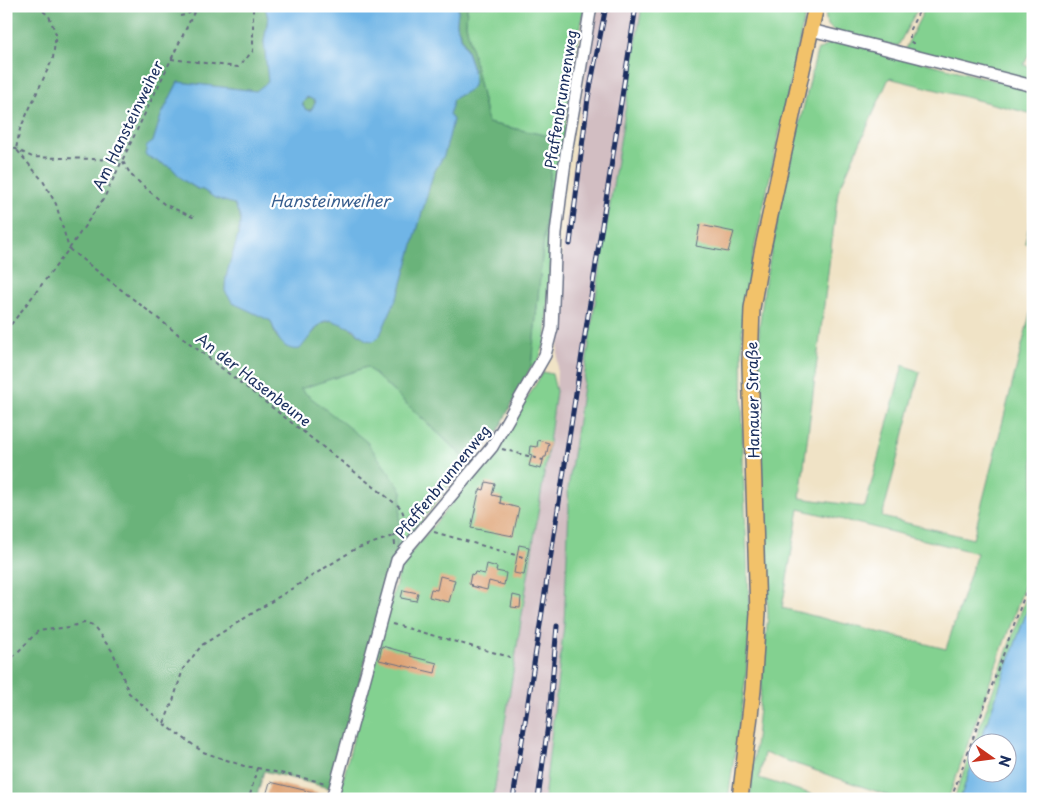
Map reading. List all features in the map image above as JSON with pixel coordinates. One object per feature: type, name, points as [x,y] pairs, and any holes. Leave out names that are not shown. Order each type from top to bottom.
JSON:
[{"type":"main road","name":"Hanauer Straße","points":[[740,799],[753,690],[757,622],[750,364],[752,308],[762,252],[816,6]]},
{"type":"lane","name":"Pfaffenbrunnenweg","points":[[332,799],[397,560],[492,447],[540,367],[549,343],[552,328],[556,233],[560,192],[591,6]]},
{"type":"lane","points":[[811,30],[1033,86]]},
{"type":"path","points":[[16,149],[20,129],[53,58],[56,34],[49,16],[37,6]]},
{"type":"path","points":[[171,59],[238,67],[253,51],[253,6]]},
{"type":"path","points":[[919,47],[910,41],[910,29],[922,6]]},
{"type":"path","points":[[180,16],[186,15],[196,8]]},
{"type":"path","name":"Am Hansteinweiher","points":[[6,331],[69,249],[104,198],[196,8]]},
{"type":"path","points":[[6,147],[16,149],[32,157],[122,160],[130,175],[164,204],[198,219]]},
{"type":"path","points":[[16,149],[43,180],[56,204],[69,249]]},
{"type":"path","name":"An der Hasenbeune","points":[[69,249],[401,508],[405,518],[422,529],[526,558]]},
{"type":"path","points":[[492,447],[543,460]]},
{"type":"path","points":[[397,560],[394,536],[405,518]]},
{"type":"path","points":[[164,724],[183,669],[202,645],[355,549],[394,536]]},
{"type":"path","points":[[951,799],[1033,572]]},
{"type":"path","points":[[380,620],[510,657]]},
{"type":"path","points":[[6,661],[13,657],[38,631],[84,623],[93,626],[113,652],[129,693],[164,724],[203,752],[244,766],[335,785]]},
{"type":"path","points":[[249,799],[258,768]]},
{"type":"shaded area","points":[[598,6],[642,6],[604,241],[568,489],[569,508],[564,625],[548,771],[544,799],[493,799],[556,391],[563,243],[588,52]]},
{"type":"green space","points":[[6,6],[265,6],[268,18],[264,42],[269,82],[257,91],[178,82],[161,116],[150,158],[172,168],[183,180],[197,189],[203,190],[215,198],[234,204],[240,216],[240,226],[227,273],[225,291],[233,303],[271,321],[276,336],[286,347],[311,335],[321,324],[330,321],[347,326],[366,340],[380,335],[400,290],[433,174],[444,155],[453,120],[449,114],[452,101],[469,90],[473,85],[474,79],[469,55],[457,25],[458,6],[467,6],[466,24],[488,123],[554,137],[531,367],[496,435],[468,461],[367,367],[300,389],[367,442],[402,491],[396,554],[329,788],[264,771],[256,799],[6,799]]},
{"type":"green space","points":[[467,6],[585,6],[566,120],[554,216],[546,340],[537,365],[531,367],[554,137],[488,123],[466,24]]},
{"type":"green space","points":[[642,6],[807,6],[754,250],[744,307],[742,334],[743,464],[750,619],[746,677],[728,799],[544,799],[564,625],[569,508],[568,489],[604,241]]},
{"type":"green space","points":[[826,6],[919,6],[898,46],[850,37],[833,30],[826,20]]},
{"type":"green space","points":[[926,6],[1033,6],[1033,45],[1024,65],[1033,68],[1033,81],[904,51]]},
{"type":"green space","points":[[835,40],[1033,90],[1033,114],[889,78],[838,192],[800,498],[865,507],[903,365],[920,372],[882,517],[973,539],[1033,302],[1033,562],[972,732],[966,732],[966,749],[948,799],[890,799],[890,796],[764,753],[759,778],[827,799],[750,799],[768,616],[762,500],[759,329],[765,282],[784,188],[817,51]],"holes":[[[799,509],[977,553],[946,649],[782,608]]]},
{"type":"green space","points":[[311,98],[314,99],[314,109],[307,110],[304,109],[303,102],[304,99]]},
{"type":"green space","points":[[1033,209],[1033,246],[1025,243]]},
{"type":"green space","points":[[367,367],[468,461],[396,554],[402,491],[300,389]]},
{"type":"green space","points":[[543,372],[552,374],[556,391],[493,799],[338,799],[372,665],[402,564],[500,444]]},
{"type":"green space","points":[[1033,578],[1033,594],[984,732],[978,732]]},
{"type":"green space","points":[[966,765],[966,782],[960,799],[954,799]]},
{"type":"water","name":"Hansteinweiher","points":[[265,6],[458,6],[457,25],[471,64],[474,79],[473,85],[469,90],[452,101],[449,114],[453,120],[444,155],[433,174],[400,290],[380,335],[374,341],[366,340],[354,329],[331,320],[325,321],[318,326],[300,349],[289,348],[284,345],[271,321],[233,303],[225,291],[227,273],[240,226],[240,216],[234,204],[215,198],[198,189],[183,180],[172,168],[145,155],[147,146],[153,142],[161,116],[178,82],[256,91],[268,82],[264,42],[268,18]],"holes":[[[307,97],[316,101],[309,111],[302,104]]]},
{"type":"water","points":[[1033,594],[1033,799],[960,799],[966,782],[1016,782],[1016,732],[984,732]]},
{"type":"building","points":[[700,225],[734,232],[728,252],[696,246]]},
{"type":"building","points":[[538,440],[549,443],[541,469],[529,466],[532,455],[529,454],[530,446],[537,447]]},
{"type":"building","points":[[486,482],[495,484],[492,495],[501,497],[500,503],[519,508],[513,536],[471,528],[479,492],[481,489],[484,490]]},
{"type":"building","points":[[519,545],[529,547],[524,575],[514,573]]},
{"type":"building","points":[[487,564],[497,567],[496,571],[506,573],[504,585],[489,581],[487,590],[471,586],[469,584],[471,574],[474,575],[475,572],[485,574]]},
{"type":"building","points":[[440,576],[455,580],[449,602],[429,597],[431,589],[437,590]]},
{"type":"building","points":[[403,590],[418,593],[416,601],[401,598]]},
{"type":"building","points":[[513,595],[521,597],[520,608],[511,607]]},
{"type":"building","points":[[382,646],[437,663],[435,673],[379,660]]},
{"type":"building","points":[[270,782],[325,795],[325,799],[265,799]]},
{"type":"railway","points":[[570,244],[588,98],[606,6]]},
{"type":"railway","points":[[513,799],[636,6]]},
{"type":"railway","points":[[538,799],[549,717],[557,626]]}]
